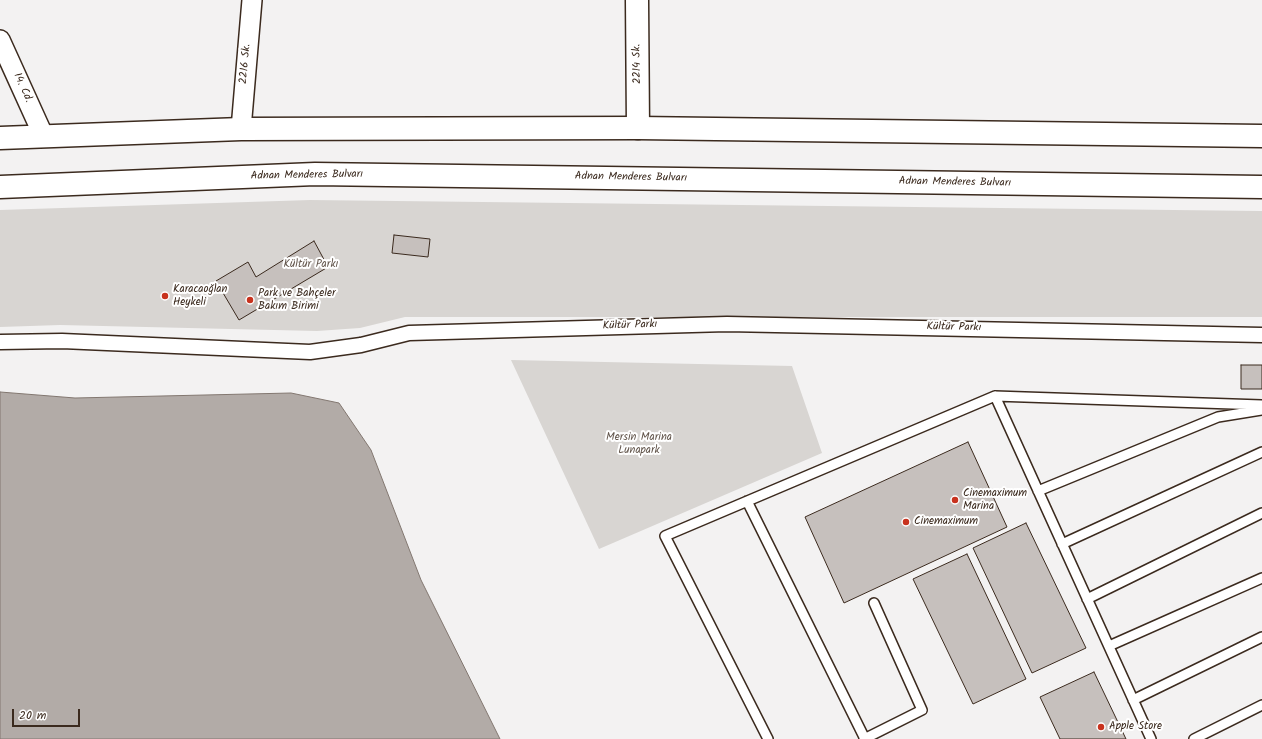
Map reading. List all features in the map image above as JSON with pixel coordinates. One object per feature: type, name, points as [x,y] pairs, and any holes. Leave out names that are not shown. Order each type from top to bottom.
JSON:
[{"type":"main road","name":"2214 Sk.","points":[[637,0],[638,128]]},
{"type":"main road","points":[[0,138],[241,129],[638,128],[1262,136]]},
{"type":"main road","name":"Adnan Menderes Bulvarı","points":[[0,187],[316,174],[1262,187]]},
{"type":"street","name":"2216 Sk.","points":[[241,129],[252,0]]},
{"type":"street","name":"14. Cd.","points":[[0,40],[44,137]]},
{"type":"street","name":"Kültür Parkı","points":[[0,342],[62,341],[310,352],[361,345],[409,333],[727,324],[1262,335]]},
{"type":"lane","points":[[995,396],[1151,739]]},
{"type":"lane","points":[[768,739],[665,536],[995,396],[1262,405]]},
{"type":"lane","points":[[1038,491],[1218,417],[1262,410]]},
{"type":"lane","points":[[1062,544],[1262,452]]},
{"type":"lane","points":[[748,501],[864,739],[922,710],[874,602]]},
{"type":"lane","points":[[1087,599],[1262,513]]},
{"type":"lane","points":[[1109,646],[1262,578]]},
{"type":"lane","points":[[1133,700],[1262,637]]},
{"type":"lane","points":[[1194,739],[1262,705]]},
{"type":"green space","name":"Kültür Parkı","points":[[310,200],[1262,211],[1262,317],[405,317],[360,328],[317,331],[60,325],[0,327],[0,210]]},
{"type":"green space","name":"Mersin Marina Lunapark","points":[[511,360],[792,366],[822,453],[599,549]]},
{"type":"shaded area","points":[[0,392],[75,398],[291,393],[339,403],[371,450],[421,580],[500,739],[0,739]]},
{"type":"building","points":[[394,235],[430,239],[428,257],[392,253]]},
{"type":"building","name":"Park ve Bahçeler Bakım Birimi","points":[[314,241],[328,267],[239,320],[216,281],[248,262],[256,277]]},
{"type":"building","points":[[1241,365],[1262,365],[1262,389],[1241,389]]},
{"type":"building","name":"Cinemaximum","points":[[968,442],[1007,527],[844,603],[805,517]]},
{"type":"building","points":[[1026,523],[1086,648],[1032,673],[973,548]]},
{"type":"building","points":[[967,554],[1026,679],[973,704],[913,579]]},
{"type":"building","points":[[1094,672],[1126,739],[1060,739],[1040,697]]},
{"type":"place","name":"Karacaoğlan Heykeli","points":[[165,296]]},
{"type":"place","name":"Park ve Bahçeler Bakım Birimi","points":[[250,300]]},
{"type":"place","name":"Cinemaximum Marina","points":[[955,500]]},
{"type":"place","name":"Cinemaximum","points":[[906,522]]},
{"type":"place","name":"Apple Store","points":[[1101,727]]}]
